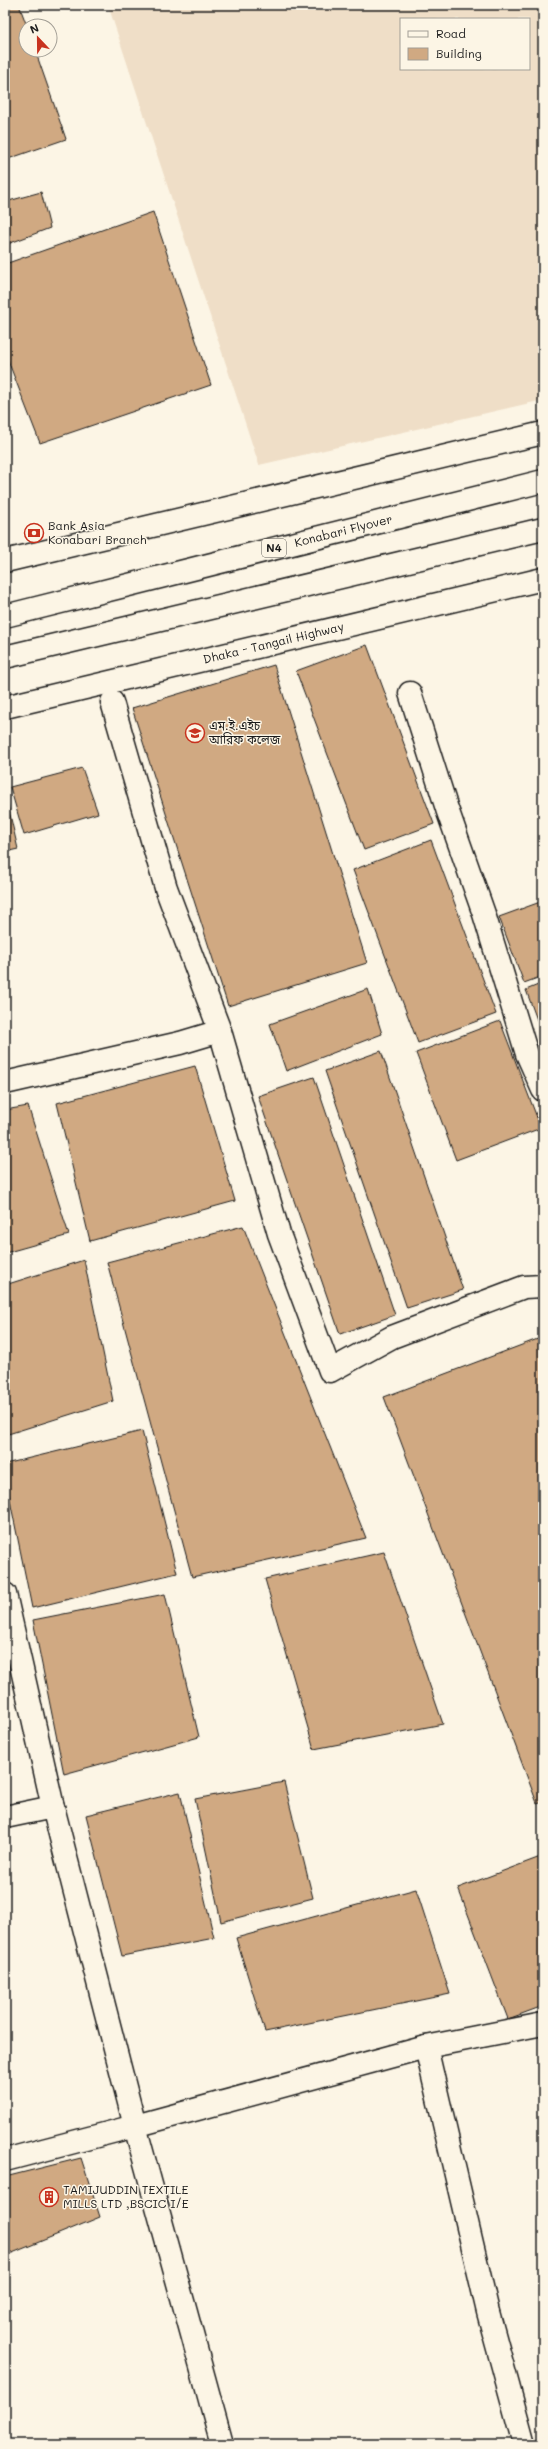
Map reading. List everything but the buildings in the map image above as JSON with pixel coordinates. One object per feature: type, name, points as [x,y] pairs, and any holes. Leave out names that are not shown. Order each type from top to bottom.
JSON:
[{"type":"main road","points":[[5,561],[543,433]]},
{"type":"main road","name":"Konabari Flyover","points":[[5,616],[543,481]]},
{"type":"main road","points":[[5,657],[543,529]]},
{"type":"main road","name":"Dhaka - Tangail Highway","points":[[5,707],[543,580]]},
{"type":"main road","points":[[410,693],[447,809],[487,922],[527,1054],[543,1090]]},
{"type":"main road","points":[[112,702],[166,888],[220,1031],[279,1234],[330,1371],[392,1337],[524,1287],[543,1286]]},
{"type":"main road","points":[[5,1083],[180,1043],[220,1031]]},
{"type":"main road","points":[[5,1594],[53,1807],[134,2126],[222,2444]]},
{"type":"main road","points":[[5,1817],[53,1807]]},
{"type":"main road","points":[[5,2160],[426,2047],[543,2024]]},
{"type":"main road","points":[[426,2047],[488,2312],[524,2444]]},
{"type":"shaded area","points":[[108,5],[543,5],[543,400],[259,465]]},
{"type":"place","name":"Bank Asia Konabari Branch","points":[[34,533]]},
{"type":"place","name":"এম.ই.এইচ আরিফ কলেজ","points":[[195,733]]},
{"type":"place","name":"TAMIJUDDIN TEXTILE MILLS LTD ,BSCIC I/E","points":[[49,2197]]}]
